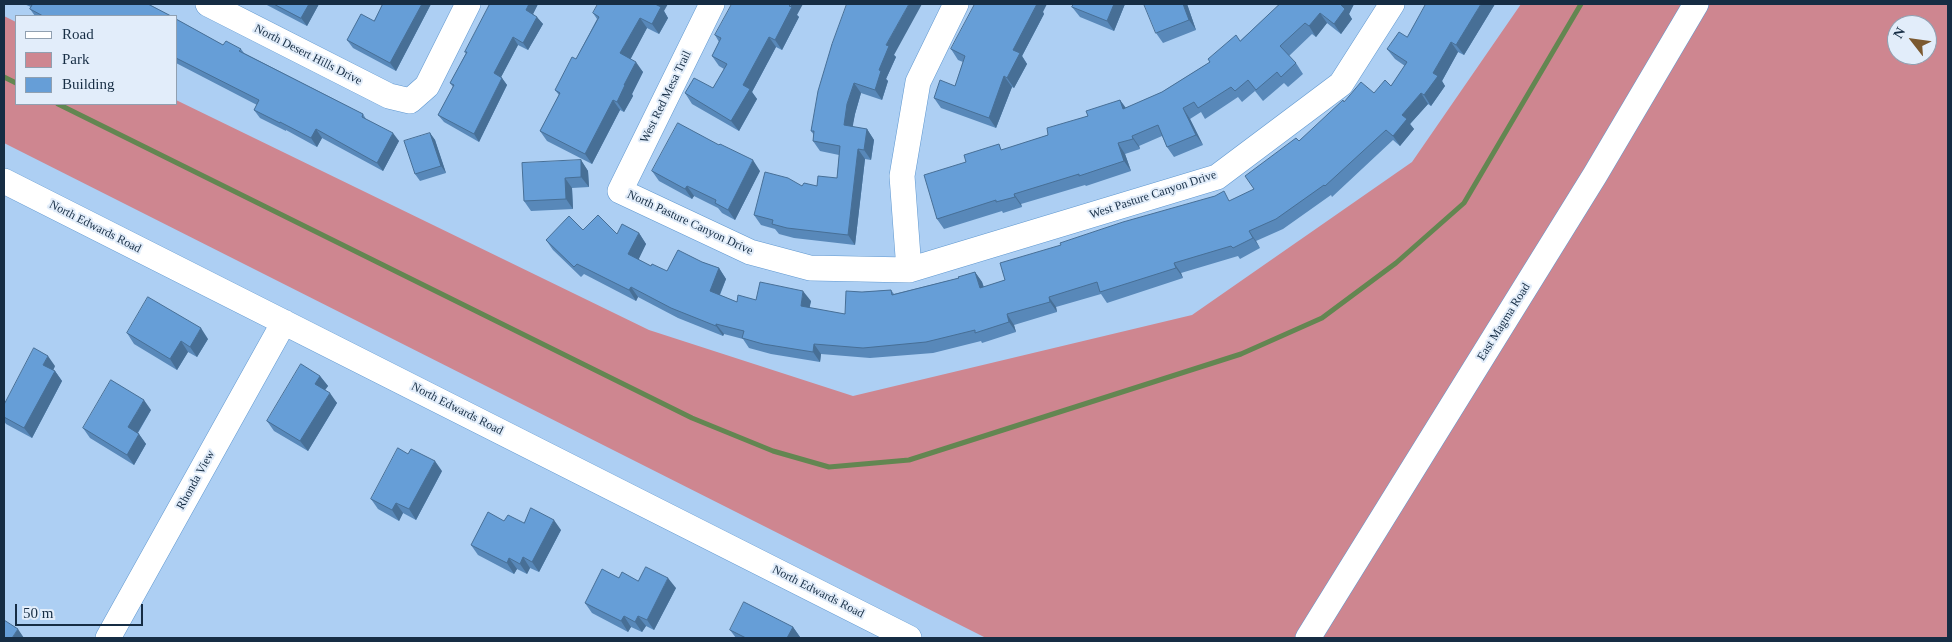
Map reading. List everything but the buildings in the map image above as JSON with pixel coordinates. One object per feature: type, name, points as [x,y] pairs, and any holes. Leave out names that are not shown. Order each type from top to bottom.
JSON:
[{"type":"street","name":"North Desert Hills Drive","points":[[217,6],[389,96],[410,101],[427,86],[468,4]]},
{"type":"street","name":"West Red Mesa Trail","points":[[620,190],[712,4]]},
{"type":"street","points":[[909,270],[902,176],[918,82],[956,4]]},
{"type":"street","name":"West Pasture Canyon Drive","points":[[909,270],[1217,177],[1340,84],[1392,4]]},
{"type":"street","name":"East Magma Road","points":[[1308,638],[1595,175],[1696,4]]},
{"type":"street","name":"North Edwards Road","points":[[4,181],[909,638]]},
{"type":"street","name":"North Pasture Canyon Drive","points":[[620,190],[750,252],[810,268],[909,270]]},
{"type":"street","name":"Rhonda View","points":[[108,638],[284,322]]},
{"type":"green space","points":[[1521,4],[1948,4],[1948,638],[986,638],[4,143],[4,16],[15,22],[15,105],[178,105],[178,101],[649,330],[853,396],[1192,315],[1412,162]]},
{"type":"waterway","points":[[60,105],[692,418],[773,451],[829,467],[909,460],[1241,354],[1322,318],[1396,263],[1464,203],[1581,4]]},
{"type":"waterway","points":[[4,77],[15,82]]}]
